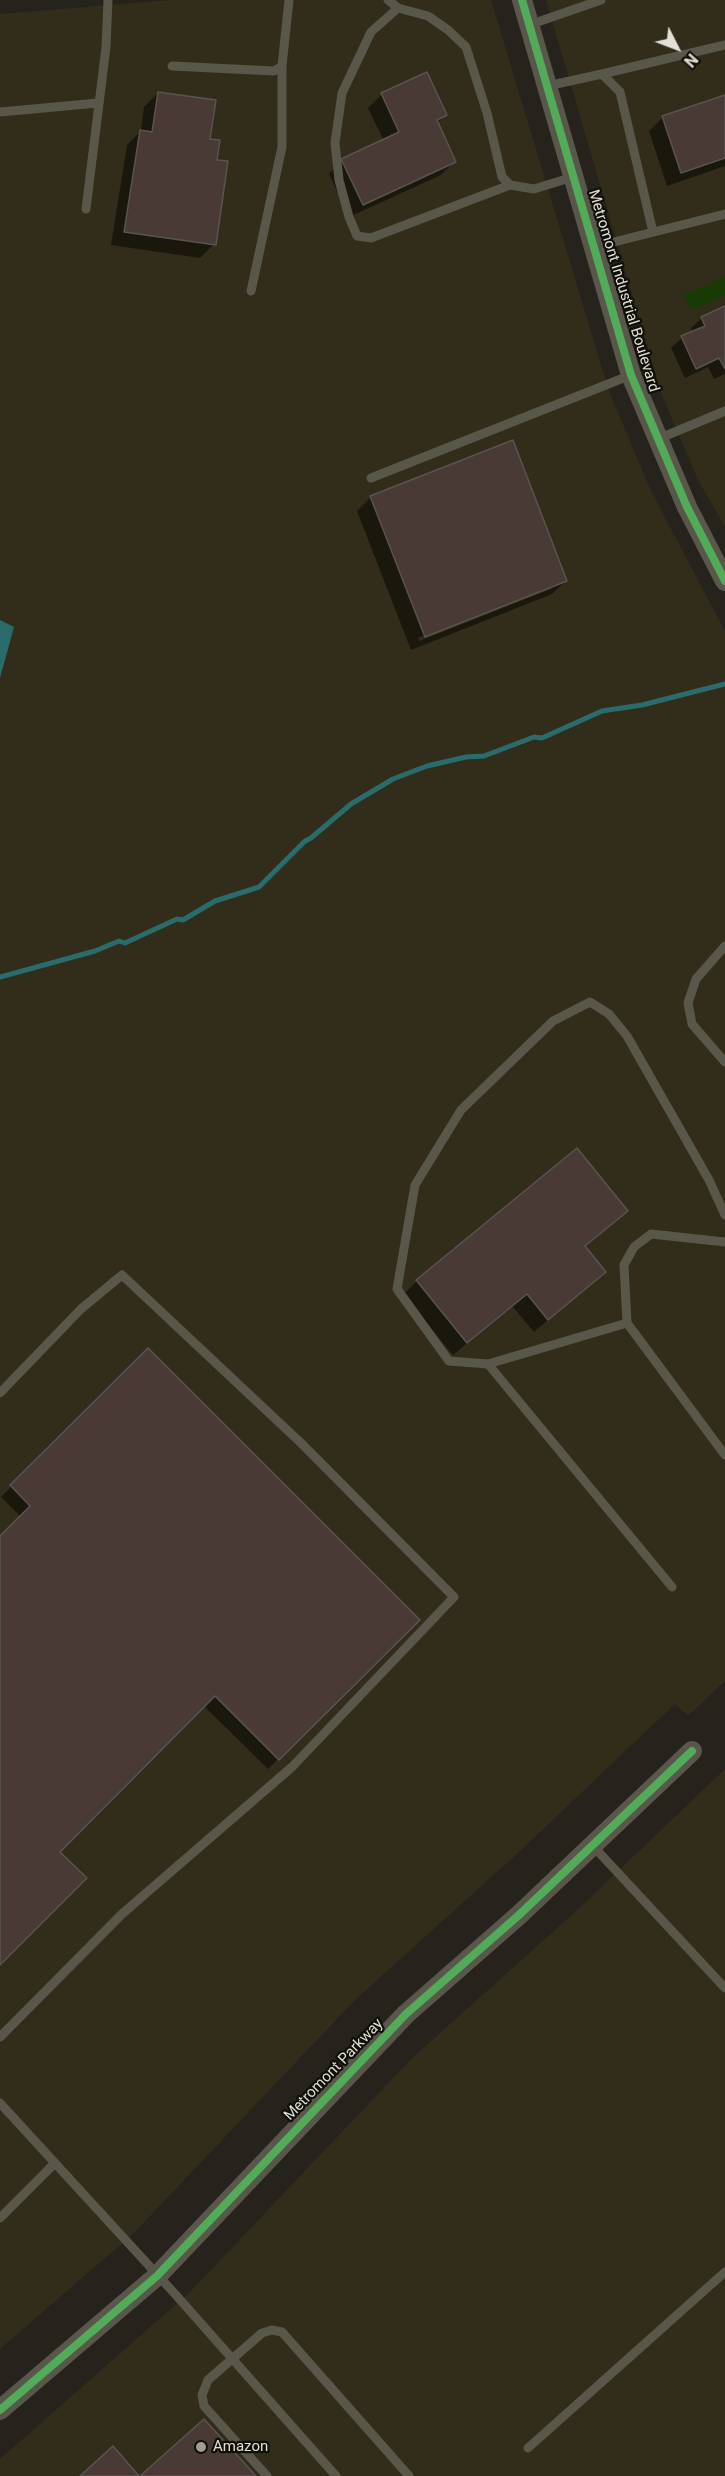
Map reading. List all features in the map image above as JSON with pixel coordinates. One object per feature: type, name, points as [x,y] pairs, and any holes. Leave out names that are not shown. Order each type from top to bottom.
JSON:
[{"type":"street","name":"Metromont Industrial Boulevard","points":[[522,0],[632,375],[687,507],[725,581]]},
{"type":"street","name":"Metromont Parkway","points":[[0,2410],[158,2276],[406,2014],[593,1846],[692,1751]]},
{"type":"lane","points":[[86,209],[106,47],[108,0]]},
{"type":"lane","points":[[251,291],[282,147],[282,66],[290,0]]},
{"type":"lane","points":[[388,0],[398,8],[428,16],[466,47],[487,113],[502,177],[510,185]]},
{"type":"lane","points":[[529,25],[601,0]]},
{"type":"lane","points":[[398,8],[371,32],[342,93],[335,143],[339,180],[349,217],[357,236],[371,238],[510,185],[534,189],[573,177]]},
{"type":"lane","points":[[547,86],[725,45]]},
{"type":"lane","points":[[172,66],[274,71],[282,66]]},
{"type":"lane","points":[[602,74],[620,92],[653,232]]},
{"type":"lane","points":[[0,112],[98,103]]},
{"type":"lane","points":[[594,247],[725,213]]},
{"type":"lane","points":[[371,478],[632,375]]},
{"type":"lane","points":[[658,439],[725,411]]},
{"type":"lane","points":[[725,946],[696,979],[688,1003],[692,1024],[725,1062]]},
{"type":"lane","points":[[627,1323],[488,1364],[448,1360],[397,1289],[415,1185],[461,1110],[553,1021],[590,1002],[609,1014],[633,1047],[709,1180],[725,1215]]},
{"type":"lane","points":[[725,1242],[651,1234],[633,1248],[624,1265],[627,1323],[725,1455]]},
{"type":"lane","points":[[0,1393],[81,1309],[122,1275],[301,1443],[454,1597],[292,1767],[122,1914],[0,2037]]},
{"type":"lane","points":[[488,1364],[672,1587]]},
{"type":"lane","points":[[593,1846],[725,1988]]},
{"type":"lane","points":[[0,2103],[233,2358],[336,2476]]},
{"type":"lane","points":[[0,2218],[55,2163]]},
{"type":"lane","points":[[528,2448],[725,2272]]},
{"type":"lane","points":[[267,2476],[204,2406],[202,2395],[208,2380],[262,2332],[272,2330],[282,2332],[409,2476]]},
{"type":"shaded area","points":[[170,0],[491,0],[609,391],[650,489],[725,631],[725,1681],[688,1716],[675,1704],[518,1853],[355,2000],[133,2234],[0,2349],[0,14]]},
{"type":"shaded area","points":[[546,0],[725,0],[725,527],[698,480],[661,393]]},
{"type":"shaded area","points":[[725,1769],[725,2476],[0,2476],[0,2459],[190,2292],[412,2058],[574,1913]]},
{"type":"green space","points":[[725,277],[725,296],[692,310],[684,294]]},
{"type":"water","points":[[0,620],[14,627],[0,678]]},
{"type":"building","points":[[427,72],[447,115],[437,120],[456,162],[363,205],[341,159],[399,132],[381,93]]},
{"type":"building","points":[[158,92],[216,100],[210,139],[220,140],[217,160],[228,161],[216,245],[124,232],[140,130],[152,132]]},
{"type":"building","points":[[725,95],[725,158],[681,173],[662,116]]},
{"type":"building","points":[[725,306],[725,369],[719,358],[696,369],[681,336],[705,326],[701,317]]},
{"type":"building","points":[[513,440],[567,581],[425,637],[370,496]]},
{"type":"building","points":[[577,1148],[628,1211],[585,1246],[606,1272],[548,1320],[527,1294],[467,1343],[416,1280]]},
{"type":"building","points":[[148,1348],[420,1620],[279,1760],[215,1696],[60,1852],[87,1878],[0,1965],[0,1536],[30,1506],[10,1485]]},
{"type":"building","name":"Amazon","points":[[204,2419],[256,2476],[140,2476]]},
{"type":"building","points":[[113,2446],[139,2476],[80,2476]]},
{"type":"waterway","points":[[0,977],[95,951],[119,941],[125,943],[177,919],[183,920],[215,901],[259,887],[305,841],[351,804],[393,779],[427,766],[466,757],[484,756],[534,737],[542,738],[602,711],[642,705],[725,684]]},
{"type":"cycle path","points":[[522,0],[631,375],[687,507],[725,581]]},
{"type":"cycle path","points":[[0,2410],[157,2276],[406,2014],[519,1915],[692,1751]]},
{"type":"place","name":"Amazon","points":[[201,2447]]}]
